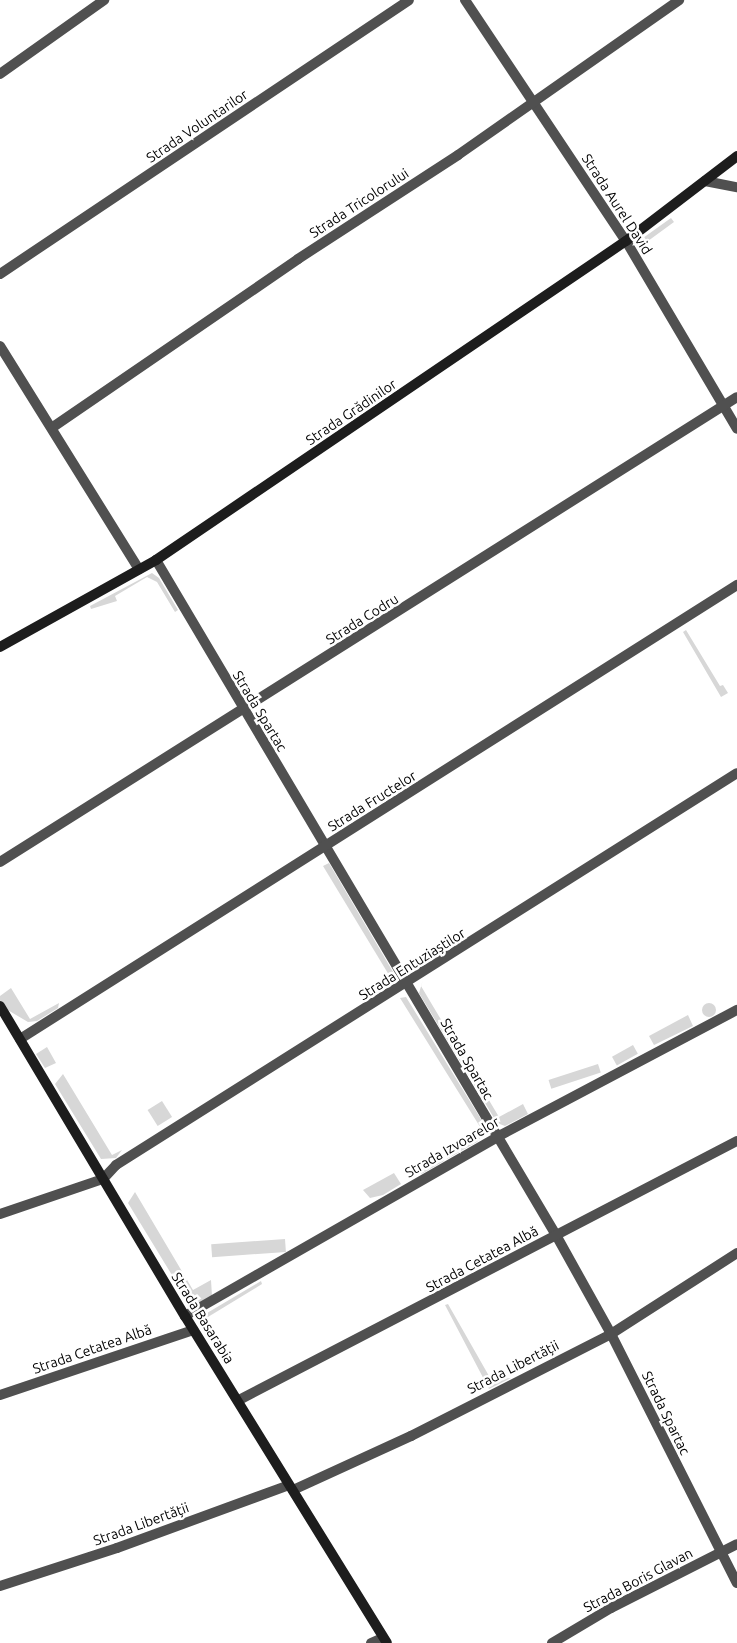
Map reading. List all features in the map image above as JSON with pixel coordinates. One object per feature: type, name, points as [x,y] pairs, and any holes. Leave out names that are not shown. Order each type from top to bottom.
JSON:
[{"type":"street","points":[[0,74],[104,0]]},
{"type":"street","name":"Strada Voluntarilor","points":[[0,274],[409,0]]},
{"type":"street","name":"Strada Aurel David","points":[[465,0],[626,241],[737,429]]},
{"type":"street","name":"Strada Tricolorului","points":[[53,427],[533,103],[679,0]]},
{"type":"street","name":"Strada Grădinilor","points":[[0,647],[156,560],[626,241],[737,156]]},
{"type":"street","points":[[705,181],[737,187]]},
{"type":"street","points":[[0,346],[53,427],[140,569]]},
{"type":"street","name":"Strada Codru","points":[[0,862],[243,711],[737,397]]},
{"type":"street","name":"Strada Spartac","points":[[156,560],[243,711],[556,1235],[611,1334],[720,1554],[737,1583]]},
{"type":"street","name":"Strada Fructelor","points":[[20,1039],[737,584]]},
{"type":"street","name":"Strada Entuziaștilor","points":[[103,1179],[116,1165],[737,773]]},
{"type":"street","name":"Strada Basarabia","points":[[0,1006],[193,1330],[239,1400],[385,1640]]},
{"type":"street","name":"Strada Izvoarelor","points":[[185,1316],[497,1137],[737,1010]]},
{"type":"street","name":"Strada Cetatea Albă","points":[[239,1400],[737,1141]]},
{"type":"street","points":[[0,1214],[103,1179]]},
{"type":"street","name":"Strada Libertății","points":[[0,1586],[291,1488],[411,1436],[611,1334],[737,1253]]},
{"type":"street","name":"Strada Cetatea Albă","points":[[0,1395],[193,1330]]},
{"type":"street","name":"Strada Boris Glavan","points":[[552,1643],[611,1608],[737,1544]]},
{"type":"street","points":[[372,1643],[385,1640]]},
{"type":"shaded area","points":[[671,218],[674,222],[648,241],[644,253],[640,249],[643,238]]},
{"type":"shaded area","points":[[152,573],[159,578],[178,610],[175,612],[157,582],[147,577],[115,596],[117,601],[91,609],[90,606]]},
{"type":"shaded area","points":[[686,630],[720,686],[723,685],[728,693],[721,697],[683,632]]},
{"type":"shaded area","points":[[329,863],[396,977],[392,980],[323,866]]},
{"type":"shaded area","points":[[421,986],[499,1117],[523,1104],[528,1114],[505,1126],[497,1123],[419,993]]},
{"type":"shaded area","points":[[11,988],[30,1019],[59,1003],[58,1008],[37,1021],[28,1022],[6,1009],[0,1001],[0,996]]},
{"type":"shaded area","points":[[406,997],[487,1129],[477,1142],[447,1159],[444,1151],[482,1130],[400,998]]},
{"type":"shaded area","points":[[706,1003],[712,1003],[716,1010],[712,1017],[706,1017],[702,1013],[702,1007]]},
{"type":"shaded area","points":[[688,1015],[693,1026],[654,1045],[649,1036]]},
{"type":"shaded area","points":[[633,1045],[638,1054],[617,1065],[612,1057]]},
{"type":"shaded area","points":[[47,1047],[56,1063],[45,1068],[36,1054]]},
{"type":"shaded area","points":[[598,1064],[601,1073],[551,1089],[549,1080]]},
{"type":"shaded area","points":[[63,1074],[112,1155],[122,1150],[116,1158],[101,1159],[55,1084]]},
{"type":"shaded area","points":[[162,1101],[172,1117],[158,1126],[148,1110]]},
{"type":"shaded area","points":[[440,1154],[444,1161],[421,1174],[417,1167]]},
{"type":"shaded area","points":[[394,1173],[401,1184],[383,1195],[370,1198],[363,1190]]},
{"type":"shaded area","points":[[135,1192],[193,1290],[211,1280],[212,1296],[199,1303],[189,1303],[128,1203]]},
{"type":"shaded area","points":[[285,1239],[286,1252],[212,1257],[211,1244]]},
{"type":"shaded area","points":[[261,1281],[262,1284],[203,1320],[202,1316]]},
{"type":"shaded area","points":[[448,1304],[489,1376],[494,1380],[511,1378],[489,1389],[445,1305]]}]
